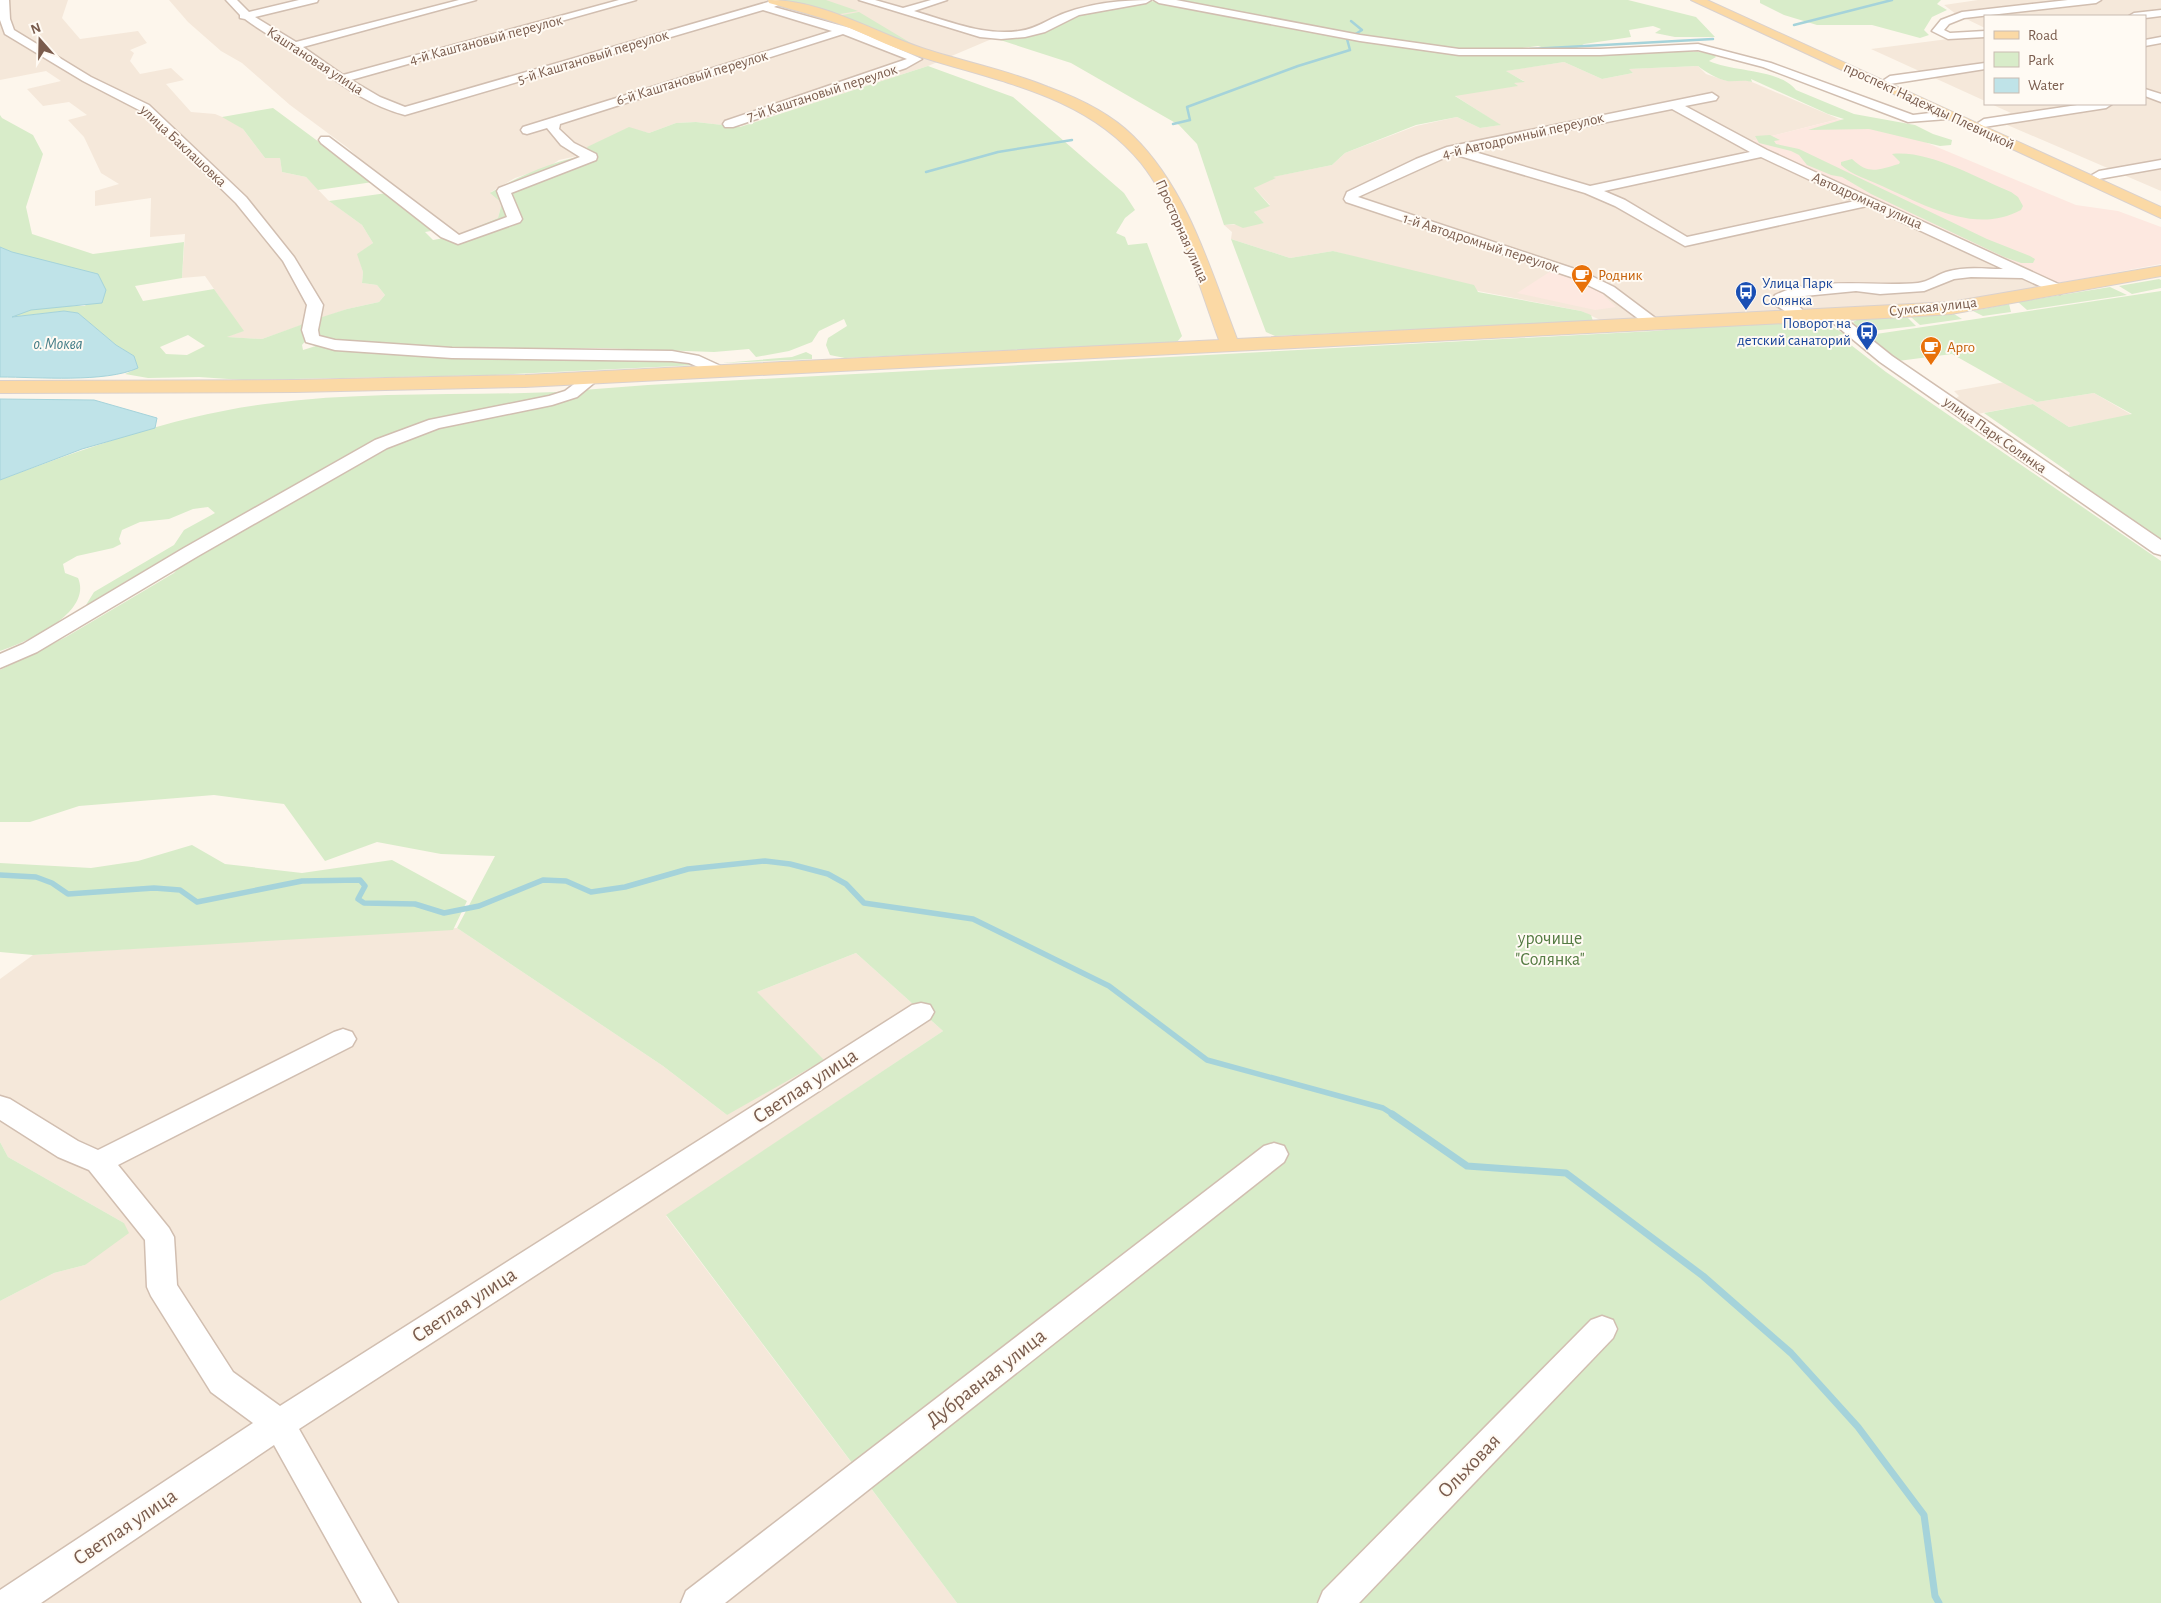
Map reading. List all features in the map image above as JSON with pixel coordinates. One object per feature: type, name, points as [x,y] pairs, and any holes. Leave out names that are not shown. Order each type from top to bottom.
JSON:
[{"type":"main road","name":"проспект Надежды Плевицкой","points":[[1697,0],[2161,214]]},
{"type":"main road","name":"проспект Надежды Плевицкой","points":[[1712,0],[2161,203]]},
{"type":"main road","name":"Просторная улица","points":[[772,3],[858,26],[916,52],[951,60],[1043,90],[1082,107],[1117,131],[1147,160],[1171,198],[1230,345]]},
{"type":"main road","name":"Просторная улица","points":[[859,3],[916,52]]},
{"type":"main road","name":"Сумская улица","points":[[0,387],[495,382],[1832,315],[1951,308],[2161,271]]},
{"type":"street","name":"улица Баклашовка","points":[[4,0],[8,32],[87,79],[145,108],[241,200],[289,260],[315,305],[310,330],[312,339],[335,345],[452,353],[672,356],[693,359],[719,371]]},
{"type":"street","name":"Каштановая улица","points":[[230,0],[244,16],[294,46],[342,79],[387,107],[406,111]]},
{"type":"street","points":[[244,16],[313,0]]},
{"type":"street","points":[[294,46],[471,0]]},
{"type":"street","name":"4-й Каштановый переулок","points":[[342,79],[631,0]]},
{"type":"street","points":[[741,0],[772,3],[916,59],[916,52]]},
{"type":"street","points":[[880,20],[942,0]]},
{"type":"street","points":[[859,3],[904,11],[984,34],[1018,35],[1047,28],[1066,16],[1146,0]]},
{"type":"street","points":[[1158,0],[1360,38],[1459,52],[1600,52],[1698,47],[1767,65],[1912,119],[1947,114]]},
{"type":"street","points":[[1984,34],[1948,36],[1938,31],[1945,22],[1962,14],[2096,0]]},
{"type":"street","name":"5-й Каштановый переулок","points":[[406,111],[772,3]]},
{"type":"street","points":[[2143,15],[2161,13]]},
{"type":"street","name":"6-й Каштановый переулок","points":[[527,130],[858,26]]},
{"type":"street","points":[[2146,43],[2161,40]]},
{"type":"street","name":"7-й Каштановый переулок","points":[[729,124],[916,52]]},
{"type":"street","points":[[1890,80],[1984,66]]},
{"type":"street","name":"4-й Автодромный переулок","points":[[1357,203],[1351,200],[1352,195],[1421,162],[1452,150],[1559,127],[1676,106],[1712,97]]},
{"type":"street","points":[[1984,123],[2100,105]]},
{"type":"street","name":"Автодромная улица","points":[[1676,106],[1762,153],[2031,275],[2060,290]]},
{"type":"street","points":[[325,140],[446,234],[458,240],[515,219],[504,191],[591,157],[571,148],[559,137],[553,128],[554,121]]},
{"type":"street","points":[[1452,150],[1590,190],[1620,203],[1685,242],[1868,202]]},
{"type":"street","points":[[1590,190],[1762,153]]},
{"type":"street","points":[[2099,175],[2161,164]]},
{"type":"street","name":"1-й Автодромный переулок","points":[[1357,203],[1576,274],[1609,290],[1648,323]]},
{"type":"street","points":[[1800,316],[1793,308],[1779,301],[1780,298],[1791,293],[1856,287],[1880,290],[1924,287],[1951,275],[1971,273],[2031,275]]},
{"type":"street","name":"улица Парк Солянка","points":[[1832,315],[1886,359],[2161,549]]},
{"type":"street","points":[[0,662],[30,648],[199,547],[382,444],[436,424],[552,400],[571,394],[592,378]]},
{"type":"street","name":"Светлая улица","points":[[11,1603],[279,1424],[921,1012]]},
{"type":"street","points":[[99,1162],[343,1039]]},
{"type":"street","points":[[0,1106],[68,1149],[99,1162],[159,1237],[162,1287],[222,1382],[279,1424],[381,1603]]},
{"type":"street","name":"Дубравная улица","points":[[698,1603],[1274,1154]]},
{"type":"street","name":"Ольховая","points":[[1335,1603],[1602,1329]]},
{"type":"shaded area","points":[[0,0],[68,0],[62,18],[80,39],[138,31],[147,43],[130,50],[134,53],[130,61],[140,74],[171,68],[184,80],[166,84],[191,112],[215,114],[232,121],[243,129],[265,158],[280,158],[282,172],[306,177],[328,200],[362,225],[373,243],[358,254],[363,272],[362,283],[377,285],[385,295],[379,302],[347,309],[262,339],[225,337],[243,331],[205,276],[182,278],[185,234],[150,237],[151,198],[95,206],[95,191],[119,184],[101,173],[84,137],[68,120],[87,115],[69,102],[43,106],[27,89],[61,81],[46,71],[0,80]]},
{"type":"shaded area","points":[[169,0],[1155,0],[1033,34],[994,38],[928,66],[739,127],[696,122],[676,123],[649,133],[629,128],[588,147],[591,153],[559,160],[550,166],[515,178],[491,192],[502,203],[498,218],[455,236],[372,171],[348,148],[290,105],[242,63],[221,51],[188,22]]},
{"type":"shaded area","points":[[1978,0],[2161,0],[2161,191],[1991,118],[2011,113],[1993,105],[2146,105],[2146,15],[1984,15],[1984,28],[1956,14],[1944,5]]},
{"type":"shaded area","points":[[1984,35],[1984,101],[1871,49]]},
{"type":"shaded area","points":[[1564,62],[1602,79],[1633,73],[1628,69],[1698,66],[1706,74],[1727,81],[1741,79],[1752,82],[1839,119],[1744,143],[2048,285],[2008,299],[1611,325],[1581,311],[1478,291],[1333,251],[1290,258],[1231,239],[1232,232],[1224,225],[1264,223],[1254,212],[1270,205],[1254,188],[1272,177],[1332,165],[1345,153],[1416,126],[1457,117],[1480,128],[1500,125],[1454,95],[1516,86],[1513,83],[1524,81],[1505,71]]},
{"type":"shaded area","points":[[1839,119],[1913,137],[2076,205],[2118,211],[2161,227],[2161,264],[2048,285],[1743,143]]},
{"type":"shaded area","points":[[1551,271],[1599,287],[1608,293],[1604,296],[1616,307],[1595,310],[1517,293]]},
{"type":"shaded area","points":[[2005,382],[2037,402],[2094,393],[2132,415],[2069,427],[2033,404],[1977,414],[1954,400],[1959,396],[1954,391]]},
{"type":"shaded area","points":[[457,928],[663,1066],[727,1115],[757,992],[856,953],[943,1031],[666,1216],[957,1603],[0,1603],[0,1301],[54,1273],[85,1265],[124,1223],[8,1157],[0,1142],[0,979],[33,955]]},
{"type":"green space","points":[[782,0],[826,0],[858,11],[834,15]]},
{"type":"green space","points":[[1164,0],[1628,0],[1696,17],[1715,37],[1675,37],[1655,33],[1661,29],[1653,26],[1629,30],[1631,37],[1584,44],[1573,50],[1551,50],[1538,46],[1500,51],[1476,51],[1435,48],[1300,26]]},
{"type":"green space","points":[[1760,0],[1941,0],[1937,4],[1947,10],[1932,17],[1924,30],[1929,35],[1920,38],[1872,25],[1817,25],[1784,15],[1760,3]]},
{"type":"green space","points":[[1151,1],[1468,54],[1671,50],[1712,53],[1716,57],[1709,61],[1719,65],[1768,74],[1779,78],[1789,83],[1796,90],[1854,114],[1915,125],[1933,134],[1952,140],[1951,145],[1940,146],[1869,129],[1808,130],[1844,119],[1828,114],[1751,79],[1752,82],[1727,81],[1704,71],[1698,66],[1629,69],[1633,73],[1602,79],[1564,62],[1506,71],[1525,82],[1514,83],[1518,86],[1455,96],[1501,125],[1480,128],[1457,117],[1416,125],[1345,153],[1332,165],[1273,177],[1276,178],[1254,188],[1270,206],[1254,212],[1264,223],[1243,228],[1234,224],[1224,225],[1197,144],[1179,125],[1071,63],[994,38],[1033,34],[1061,25],[1063,21],[1095,10]]},
{"type":"green space","points":[[859,12],[914,45],[837,16]]},
{"type":"green space","points":[[928,66],[1013,97],[1124,193],[1135,210],[1125,218],[1116,233],[1125,237],[1128,245],[1147,243],[1182,336],[1177,342],[845,358],[830,355],[826,345],[828,338],[847,326],[844,319],[819,331],[812,342],[789,351],[756,357],[749,349],[714,352],[600,348],[458,350],[334,341],[317,334],[316,319],[347,309],[379,302],[385,295],[377,285],[362,283],[363,272],[357,254],[373,243],[362,225],[329,201],[387,193],[437,230],[425,232],[433,240],[455,236],[498,218],[502,203],[490,193],[539,169],[564,160],[590,154],[587,147],[629,127],[649,133],[676,123],[696,122],[740,127]]},
{"type":"green space","points":[[273,108],[373,182],[318,190],[306,177],[282,172],[280,158],[265,158],[243,129],[222,117]]},
{"type":"green space","points":[[0,115],[2,118],[33,135],[43,154],[26,207],[32,234],[93,254],[184,242],[182,278],[135,286],[143,301],[214,289],[244,331],[227,337],[262,339],[306,323],[307,339],[302,345],[303,350],[319,345],[673,357],[697,365],[495,375],[243,380],[199,377],[148,378],[125,374],[138,368],[134,356],[116,345],[78,313],[64,311],[11,317],[17,313],[36,308],[86,306],[12,252],[0,247]],"holes":[[[188,335],[205,346],[187,355],[166,354],[160,347]]]},
{"type":"green space","points":[[1770,135],[1780,140],[1774,141],[1776,144],[1799,149],[1987,239],[2035,259],[2033,263],[2021,263],[2004,257],[1871,194],[1842,177],[1831,175],[1807,165],[1799,155],[1791,151],[1759,143],[1755,136]]},
{"type":"green space","points":[[1892,154],[1922,156],[1953,166],[2011,192],[2018,197],[2023,206],[2021,210],[2004,217],[1986,219],[1950,214],[1933,209],[1861,177],[1841,165],[1841,162],[1852,159],[1869,169],[1885,168],[1900,162]]},
{"type":"green space","points":[[1231,239],[1290,258],[1333,251],[1474,285],[1478,292],[1581,311],[1591,315],[1593,321],[1275,336],[1266,332]]},
{"type":"green space","points":[[2161,280],[2161,288],[2132,294],[2119,286]]},
{"type":"green space","points":[[2110,287],[2127,295],[2027,310],[2018,302]]},
{"type":"green space","points":[[2161,291],[2161,542],[2068,477],[2070,473],[1984,413],[2033,404],[2069,427],[2132,414],[2094,393],[2037,402],[1952,354],[1898,361],[1863,336]]},
{"type":"green space","points":[[2009,304],[2011,312],[1983,316],[1973,311]]},
{"type":"green space","points":[[1954,314],[1962,319],[1920,325],[1911,317]]},
{"type":"green space","points":[[1907,317],[1916,326],[1862,332],[1853,322],[1859,319]]},
{"type":"green space","name":"урочище \"Солянка\"","points":[[1821,321],[1845,334],[1838,335],[1886,372],[2161,561],[2161,1603],[957,1603],[666,1215],[943,1031],[856,953],[757,992],[824,1060],[727,1115],[663,1066],[457,928],[495,856],[441,854],[377,842],[325,861],[284,804],[214,795],[79,806],[30,822],[0,822],[0,670],[66,637],[174,573],[201,542],[93,604],[86,605],[94,592],[174,545],[184,530],[215,513],[208,507],[193,509],[169,519],[140,522],[122,530],[119,539],[121,544],[113,548],[77,556],[63,564],[65,573],[78,578],[80,591],[76,603],[55,624],[26,641],[0,651],[0,480],[131,434],[231,409],[338,397],[557,392],[648,385],[1654,331],[1755,322]]},
{"type":"green space","points":[[806,352],[812,355],[812,359],[722,363],[792,357]]},
{"type":"green space","points":[[192,845],[225,864],[302,873],[392,860],[467,901],[453,930],[33,955],[0,952],[0,863],[91,868],[138,861]]},
{"type":"green space","points":[[0,1142],[8,1157],[124,1223],[129,1233],[85,1265],[54,1273],[0,1301]]},
{"type":"water","name":"о. Моква","points":[[0,247],[12,252],[98,274],[106,290],[102,303],[31,310],[12,317],[64,311],[78,313],[116,345],[134,356],[138,368],[108,376],[0,377]]},
{"type":"water","name":"о. Моква","points":[[0,399],[94,400],[157,418],[155,428],[82,449],[0,480]]},
{"type":"waterway","points":[[1794,25],[1892,0]]},
{"type":"waterway","points":[[1351,21],[1362,30],[1354,35]]},
{"type":"waterway","points":[[1173,124],[1190,120],[1187,107],[1298,66],[1350,50],[1347,39]]},
{"type":"waterway","points":[[1530,49],[1713,39]]},
{"type":"waterway","points":[[926,172],[998,152],[1072,140]]},
{"type":"waterway","points":[[0,875],[36,877],[52,883],[68,894],[154,888],[180,890],[197,902],[302,881],[360,880],[365,886],[358,899],[364,903],[415,904],[444,913],[479,906],[543,880],[566,881],[591,892],[625,887],[688,869],[765,861],[790,864],[828,874],[846,884],[864,903],[973,919],[1109,986],[1207,1060],[1383,1108],[1394,1115]]},
{"type":"waterway","points":[[1392,1114],[1467,1166],[1566,1173],[1703,1276],[1791,1353],[1858,1427],[1924,1515],[1935,1596],[1939,1603]]},
{"type":"place","name":"Родник","points":[[1582,294]]},
{"type":"place","name":"Улица Парк Солянка","points":[[1746,311]]},
{"type":"place","name":"Поворот на детский санаторий","points":[[1867,351]]},
{"type":"place","name":"Арго","points":[[1931,366]]}]
